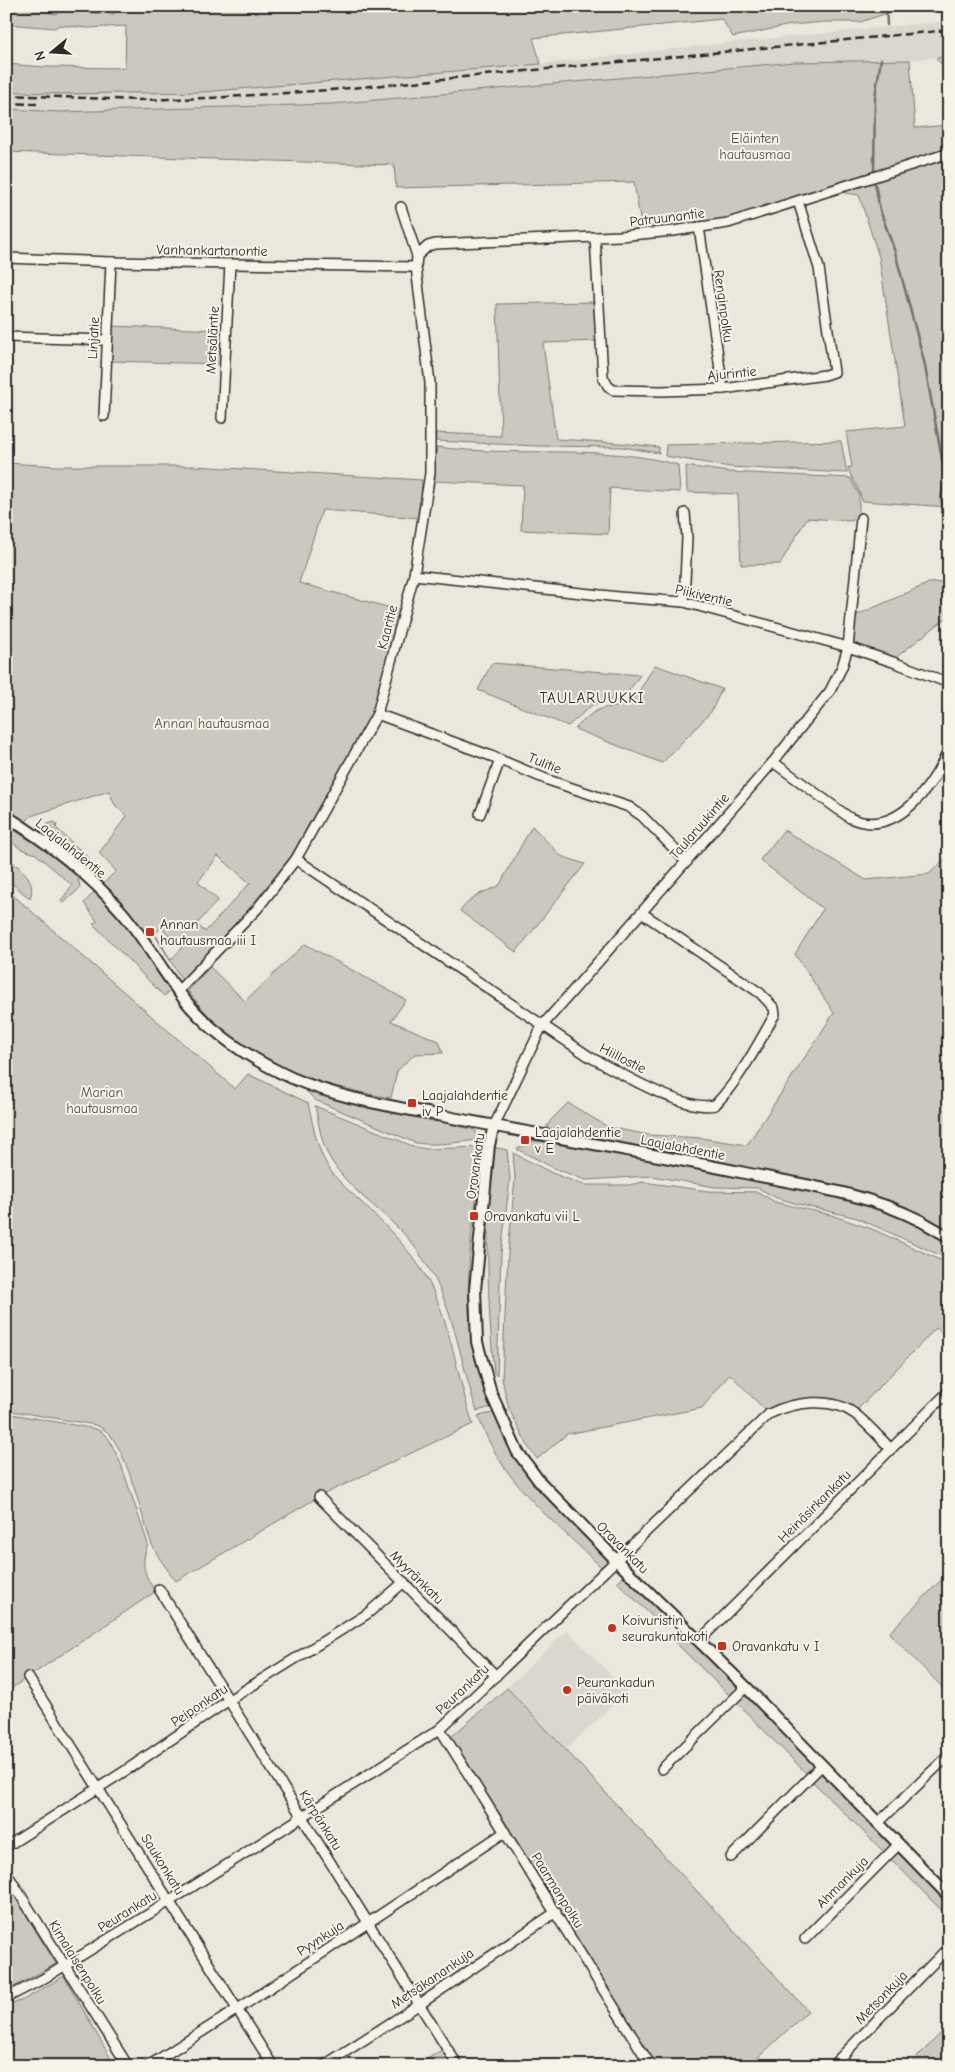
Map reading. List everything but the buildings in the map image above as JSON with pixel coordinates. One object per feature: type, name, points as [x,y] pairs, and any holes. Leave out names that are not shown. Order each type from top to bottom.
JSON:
[{"type":"street","name":"Patruunantie","points":[[417,256],[428,246],[435,244],[595,238],[673,231],[728,223],[949,153]]},
{"type":"street","name":"Ajurintie","points":[[595,238],[602,377],[613,390],[622,392],[723,389],[801,379],[834,372],[819,268],[798,201]]},
{"type":"street","name":"Kaaritie","points":[[178,991],[257,909],[296,860],[377,714],[414,575],[430,473],[430,383],[416,267],[417,256],[401,207]]},
{"type":"street","name":"Renginpolku","points":[[699,227],[723,389]]},
{"type":"street","name":"Vanhankartanontie","points":[[6,258],[111,262],[416,267]]},
{"type":"street","name":"Linjatie","points":[[104,416],[111,262]]},
{"type":"street","name":"Metsäläntie","points":[[222,418],[230,264]]},
{"type":"street","points":[[6,336],[106,340]]},
{"type":"street","points":[[684,602],[687,538],[685,513]]},
{"type":"street","name":"Taularuukintie","points":[[494,1126],[542,1026],[773,762],[830,690],[842,667],[848,647],[861,518]]},
{"type":"street","name":"Piikiventie","points":[[414,575],[684,602],[848,647],[949,683]]},
{"type":"street","name":"Tulitie","points":[[377,714],[548,780],[629,807],[661,833],[687,862]]},
{"type":"street","points":[[773,762],[850,818],[863,824],[876,824],[893,817],[911,806],[926,792],[940,772],[949,749]]},
{"type":"street","points":[[480,814],[500,760]]},
{"type":"street","name":"Laajalahdentie","points":[[6,816],[56,850],[93,880],[131,924],[193,1010],[223,1038],[262,1063],[292,1078],[351,1098],[698,1163],[852,1196],[920,1220],[949,1237]]},
{"type":"street","name":"Hiillostie","points":[[296,860],[590,1057],[685,1103],[715,1105],[724,1096],[770,1023],[775,1014],[774,1008],[760,993],[642,913]]},
{"type":"street","name":"Oravankatu","points":[[494,1126],[489,1145],[475,1290],[479,1349],[491,1393],[517,1451],[539,1481],[617,1561],[746,1687],[949,1896]]},
{"type":"street","name":"Heinäsirkankatu","points":[[699,1641],[949,1392]]},
{"type":"street","name":"Peurankatu","points":[[6,1998],[64,1966],[170,1901],[440,1729],[718,1465],[769,1414],[781,1408],[808,1403],[843,1407],[854,1413],[891,1449]]},
{"type":"street","name":"Myyränkatu","points":[[318,1497],[496,1676]]},
{"type":"street","name":"Peiponkatu","points":[[6,1847],[229,1700],[367,1614],[404,1582]]},
{"type":"street","name":"Kärpänkatu","points":[[159,1589],[458,2066]]},
{"type":"street","name":"Saukonkatu","points":[[28,1677],[273,2066]]},
{"type":"street","points":[[662,1769],[746,1687]]},
{"type":"street","name":"Paarmanpolku","points":[[440,1729],[651,2066]]},
{"type":"street","points":[[878,1823],[949,1755]]},
{"type":"street","points":[[731,1857],[822,1765]]},
{"type":"street","name":"Pyynkuja","points":[[148,2066],[505,1832]]},
{"type":"street","name":"Ahmankuja","points":[[805,1939],[899,1844]]},
{"type":"street","name":"Kimalaisenpolku","points":[[6,1872],[128,2066]]},
{"type":"street","name":"Metsäkanankuja","points":[[323,2066],[420,2004],[556,1912]]},
{"type":"street","name":"Metsonkuja","points":[[832,2066],[949,1947]]},
{"type":"shaded area","points":[[949,21],[949,56],[910,60],[795,62],[332,104],[59,112],[6,109],[6,91],[61,94],[202,92],[541,64],[743,41]]},
{"type":"shaded area","name":"Peurankadun päiväkoti","points":[[567,1630],[627,1691],[566,1750],[507,1688]]},
{"type":"green space","points":[[12,6],[57,14],[59,11],[114,14],[113,6],[897,6],[897,10],[860,22],[824,22],[791,25],[733,37],[722,19],[533,38],[541,64],[202,92],[61,94],[6,91],[6,64],[45,67],[125,68],[126,26],[88,28],[59,25],[55,28],[7,24],[8,8]]},
{"type":"green space","points":[[949,56],[949,73],[936,58]]},
{"type":"green space","name":"Eläinten hautausmaa","points":[[910,60],[915,128],[949,125],[949,507],[862,501],[848,467],[852,467],[846,432],[905,426],[879,257],[859,195],[833,191],[727,219],[674,228],[642,231],[634,182],[396,188],[394,165],[6,152],[6,109],[59,112],[332,104],[795,62]]},
{"type":"green space","points":[[595,302],[598,341],[543,343],[556,439],[659,447],[659,453],[622,447],[537,446],[436,441],[436,433],[501,436],[497,304]]},
{"type":"green space","points":[[111,326],[222,330],[221,364],[109,361]]},
{"type":"green space","points":[[841,441],[847,473],[730,467],[665,456],[666,445]]},
{"type":"green space","points":[[437,447],[467,450],[619,454],[649,458],[678,465],[680,492],[610,488],[608,534],[521,530],[523,485],[433,481]]},
{"type":"green space","name":"Annan hautausmaa","points":[[6,463],[58,466],[194,466],[422,480],[420,518],[322,510],[299,583],[402,611],[371,714],[291,856],[249,909],[182,980],[150,927],[145,931],[103,884],[116,871],[99,853],[127,816],[115,805],[109,791],[31,816],[25,823],[6,811]],"holes":[[[218,856],[250,883],[205,932],[197,924],[218,900],[198,882]],[[161,927],[182,948],[171,960],[155,934]]]},
{"type":"green space","points":[[686,466],[729,472],[850,478],[859,494],[859,518],[850,521],[807,518],[780,564],[741,565],[738,494],[687,492]]},
{"type":"green space","points":[[949,582],[949,616],[895,658],[852,644],[855,616],[929,583]]},
{"type":"green space","points":[[492,663],[640,675],[626,695],[620,699],[603,701],[592,705],[568,726],[478,690]]},
{"type":"green space","points":[[655,665],[722,689],[711,712],[662,763],[575,729],[596,711],[621,706],[633,698]]},
{"type":"green space","points":[[54,822],[57,824],[56,828],[91,860],[86,866],[43,832],[48,824]]},
{"type":"green space","points":[[6,825],[42,848],[78,877],[80,888],[64,903],[61,901],[72,885],[36,854],[21,849],[6,838]]},
{"type":"green space","points":[[532,826],[561,856],[585,864],[516,952],[460,911],[473,898],[499,886]]},
{"type":"green space","points":[[784,830],[866,880],[929,874],[949,855],[949,1232],[919,1216],[774,1174],[546,1128],[551,1120],[568,1103],[608,1127],[649,1135],[701,1138],[747,1145],[834,1013],[795,954],[823,909],[760,860]]},
{"type":"green space","points":[[6,857],[22,870],[29,880],[32,892],[30,899],[6,878]]},
{"type":"green space","name":"Marian hautausmaa","points":[[6,889],[235,1089],[248,1074],[308,1103],[317,1143],[330,1170],[395,1236],[425,1275],[434,1292],[447,1329],[473,1424],[322,1495],[176,1581],[162,1563],[153,1547],[124,1459],[109,1434],[96,1425],[6,1410]]},
{"type":"green space","points":[[94,892],[126,926],[173,989],[164,996],[93,924],[97,921],[84,903]]},
{"type":"green space","points":[[305,944],[406,1000],[391,1021],[439,1041],[443,1053],[415,1054],[397,1071],[391,1098],[326,1083],[264,1059],[227,1034],[206,1014],[188,991],[210,967],[245,1001]]},
{"type":"green space","points":[[306,1091],[475,1130],[479,1140],[440,1144],[416,1143],[315,1100]]},
{"type":"green space","points":[[315,1106],[415,1147],[426,1149],[485,1147],[474,1212],[469,1278],[469,1311],[473,1344],[480,1376],[492,1407],[477,1411],[452,1321],[439,1287],[430,1270],[416,1248],[403,1233],[353,1188],[338,1170],[325,1148]]},
{"type":"green space","points":[[533,1141],[547,1141],[709,1170],[812,1191],[859,1203],[927,1230],[949,1243],[949,1259],[857,1218],[777,1198],[758,1188],[715,1187],[652,1176],[585,1180],[554,1168],[517,1149]]},
{"type":"green space","points":[[493,1147],[507,1150],[510,1178],[501,1253],[497,1375],[494,1373],[488,1288],[490,1175]]},
{"type":"green space","points":[[513,1153],[552,1173],[583,1185],[629,1185],[643,1182],[708,1191],[758,1192],[775,1202],[831,1215],[872,1229],[949,1264],[949,1339],[936,1328],[856,1411],[829,1401],[767,1412],[730,1374],[702,1408],[567,1434],[537,1459],[529,1448],[509,1409],[502,1379],[508,1253],[515,1178]]},
{"type":"green space","points":[[6,1413],[96,1429],[109,1439],[121,1464],[148,1544],[144,1558],[144,1569],[155,1592],[6,1692]]},
{"type":"green space","points":[[493,1413],[512,1453],[537,1485],[612,1561],[603,1569],[542,1511],[501,1463],[489,1442],[478,1416]]},
{"type":"green space","points":[[949,1572],[949,1694],[889,1633]]},
{"type":"green space","points":[[624,1576],[661,1611],[657,1621],[617,1582]]},
{"type":"green space","points":[[682,1633],[738,1687],[730,1696],[672,1639]]},
{"type":"green space","points":[[507,1688],[808,2011],[749,2066],[656,2066],[509,1828],[450,1738]]},
{"type":"green space","points":[[745,1695],[815,1766],[807,1774],[737,1703]]},
{"type":"green space","points":[[821,1772],[892,1846],[885,1853],[812,1781]]},
{"type":"green space","points":[[898,1852],[949,1904],[949,1918],[891,1859]]},
{"type":"green space","points":[[6,1882],[56,1964],[6,1991]]},
{"type":"green space","points":[[64,1976],[115,2066],[6,2066],[6,2006],[23,2000]]},
{"type":"green space","points":[[949,2025],[949,2066],[908,2066]]},
{"type":"green space","points":[[443,2049],[454,2066],[416,2066]]},
{"type":"green space","points":[[847,2054],[857,2066],[836,2066]]},
{"type":"waterway","points":[[886,6],[887,25]]},
{"type":"waterway","points":[[874,170],[875,97],[881,59]]},
{"type":"waterway","points":[[875,184],[880,210],[895,252],[924,361],[945,475]]},
{"type":"waterway","points":[[944,484],[941,498],[942,504],[949,509]]},
{"type":"railway","points":[[6,95],[138,100],[210,98],[330,90],[949,30]]},
{"type":"railway","points":[[6,103],[37,104]]},
{"type":"place","name":"Annan hautausmaa iii I","points":[[150,932]]},
{"type":"place","name":"Laajalahdentie iv P","points":[[412,1103]]},
{"type":"place","name":"Laajalahdentie v E","points":[[525,1140]]},
{"type":"place","name":"Oravankatu vii L","points":[[474,1216]]},
{"type":"place","name":"Koivuristin seurakuntakoti","points":[[612,1628]]},
{"type":"place","name":"Oravankatu v I","points":[[722,1646]]},
{"type":"place","name":"Peurankadun päiväkoti","points":[[567,1690]]},
{"type":"district","name":"TAULARUUKKI","points":[[592,698]]}]
